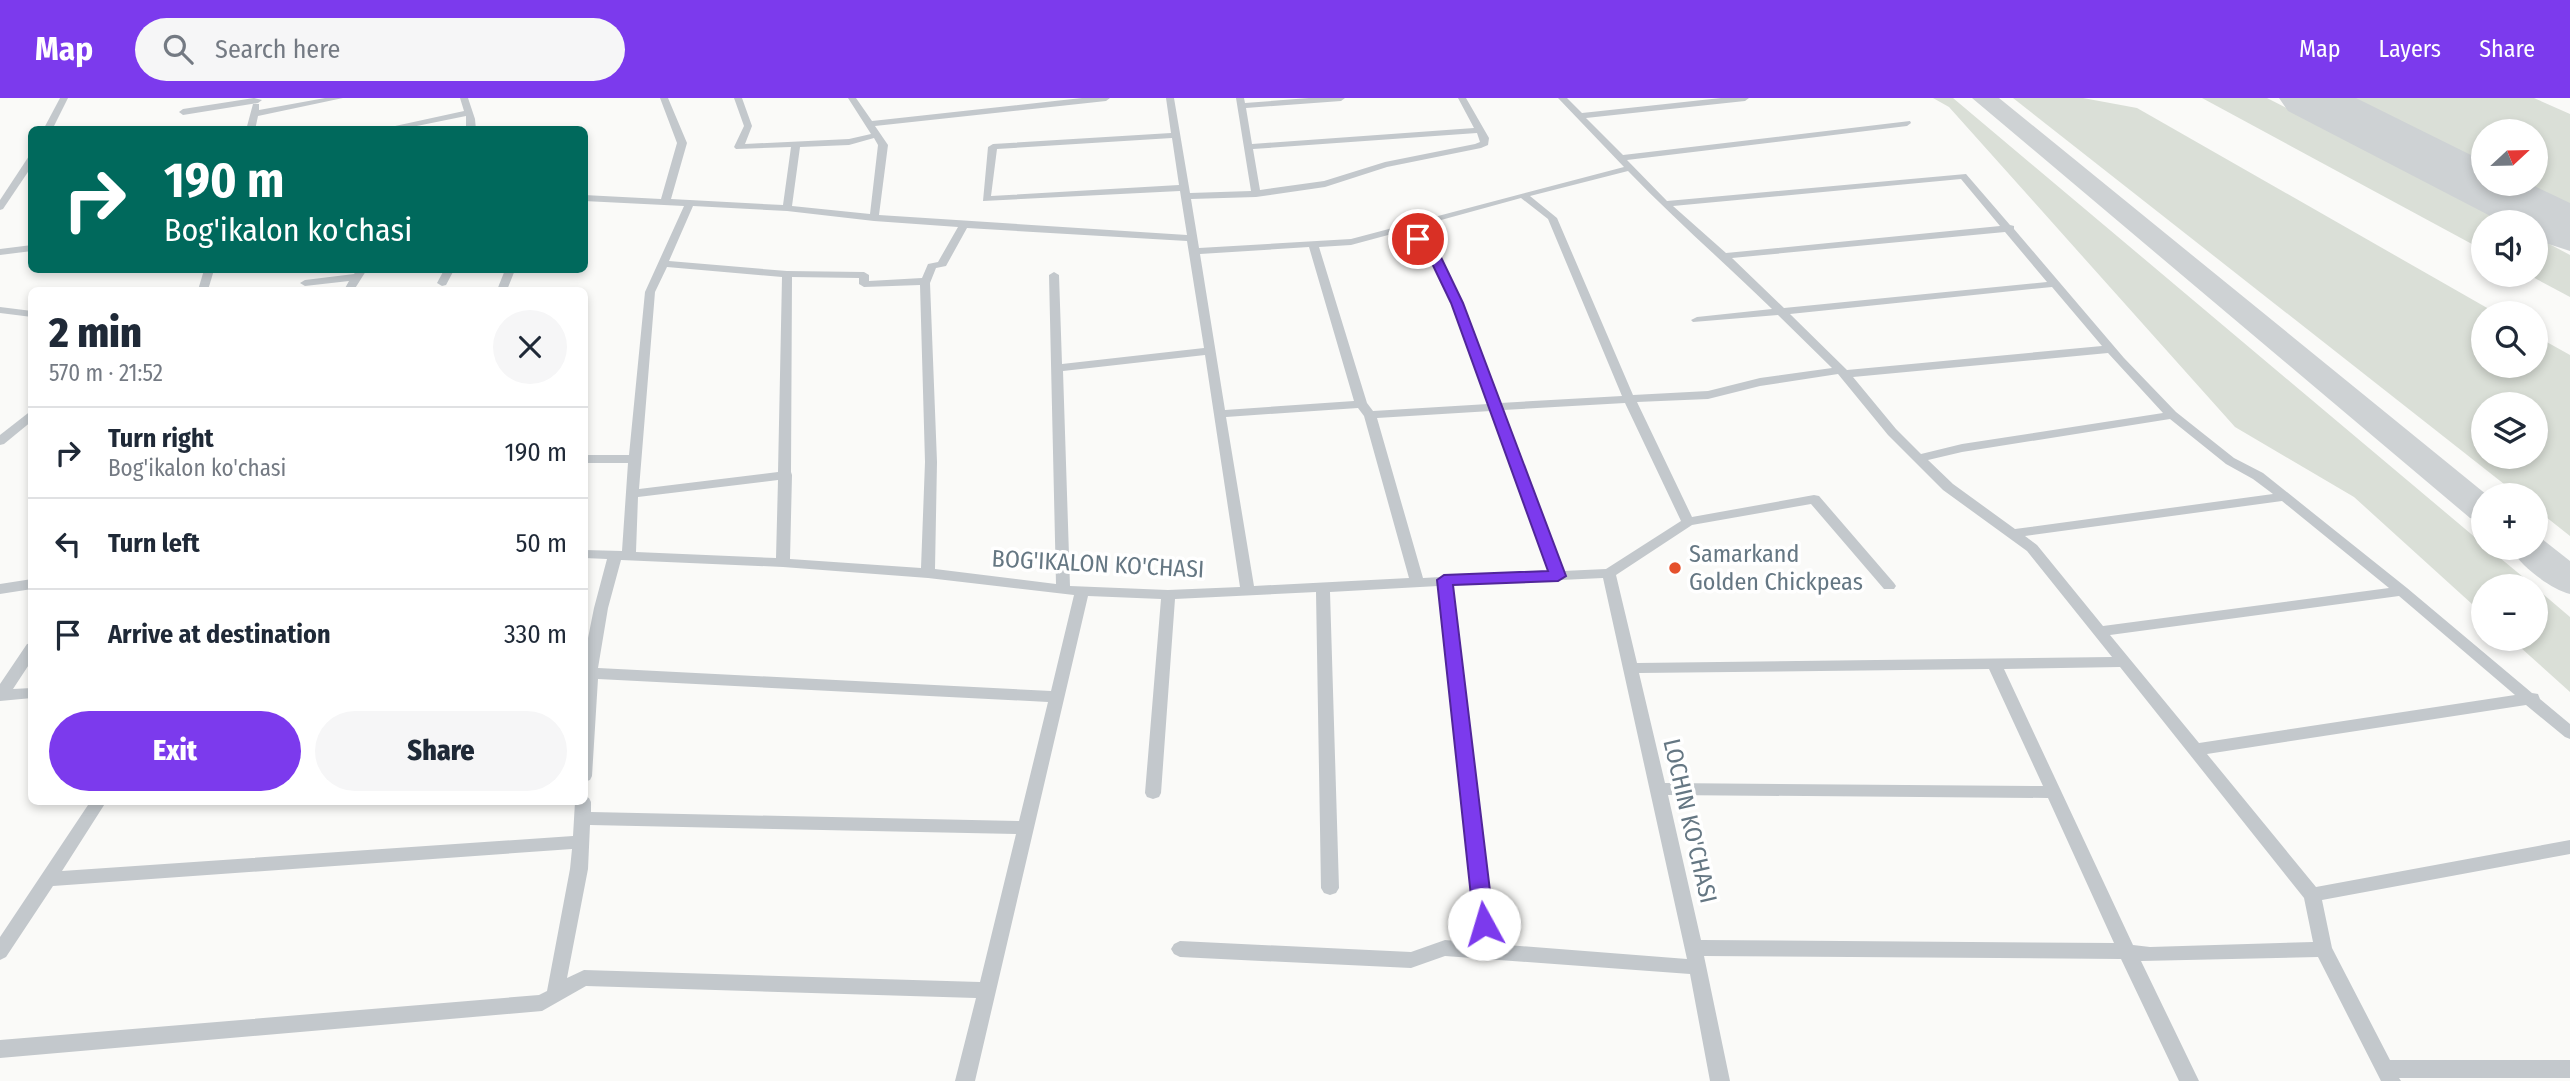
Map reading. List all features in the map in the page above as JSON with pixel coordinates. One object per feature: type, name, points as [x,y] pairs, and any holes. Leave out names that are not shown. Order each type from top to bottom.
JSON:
[{"type":"street","points":[[49,126],[64,98]]},
{"type":"street","points":[[254,114],[339,98]]},
{"type":"street","points":[[464,98],[471,126]]},
{"type":"street","points":[[664,98],[682,143],[666,200]]},
{"type":"street","points":[[738,98],[748,126],[739,147],[849,142],[877,135]]},
{"type":"street","points":[[852,98],[883,145],[873,218]]},
{"type":"street","points":[[870,124],[957,109],[1102,98]]},
{"type":"street","points":[[1170,98],[1192,251],[1248,592]]},
{"type":"street","points":[[1256,194],[1241,102],[1341,98]]},
{"type":"street","points":[[1176,135],[993,147],[986,199],[1185,192],[1256,194],[1325,184],[1385,165],[1485,143],[1462,98]]},
{"type":"street","points":[[1562,98],[1665,204],[1783,311],[1844,374],[1892,432],[1948,487],[2032,548],[2312,895],[2323,949],[2388,1075],[2570,1069]]},
{"type":"street","points":[[1579,116],[1745,98]]},
{"type":"street","points":[[183,112],[258,99],[251,126]]},
{"type":"street","points":[[401,126],[469,113]]},
{"type":"street","points":[[1192,251],[1351,242],[1522,195],[1625,163],[1907,123]]},
{"type":"street","points":[[1249,146],[1480,130]]},
{"type":"street","points":[[787,208],[796,146]]},
{"type":"street","points":[[0,207],[28,164]]},
{"type":"street","points":[[1665,204],[1963,176],[2111,349],[2172,415],[2230,461],[2258,476],[2402,591],[2533,698],[2570,733]]},
{"type":"street","points":[[1522,195],[1552,218],[1629,399],[1688,522]]},
{"type":"street","points":[[588,198],[787,208],[964,225],[1191,238]]},
{"type":"street","points":[[588,687],[589,667],[601,608],[622,556],[632,494],[650,292],[690,203]]},
{"type":"street","points":[[928,573],[930,462],[926,281],[932,265],[942,264],[964,225]]},
{"type":"street","points":[[1405,227],[1432,251],[1457,303],[1558,576]]},
{"type":"street","points":[[1724,256],[2010,228]]},
{"type":"street","points":[[1314,246],[1361,404],[1370,415],[1417,581]]},
{"type":"street","points":[[0,252],[28,248]]},
{"type":"street","points":[[662,263],[787,274],[864,275],[864,284],[926,281]]},
{"type":"street","points":[[305,283],[360,273]]},
{"type":"street","points":[[442,283],[447,273]]},
{"type":"street","points":[[783,562],[787,274]]},
{"type":"street","points":[[1054,275],[1063,590]]},
{"type":"street","points":[[1697,320],[2055,284]]},
{"type":"street","points":[[0,310],[28,314]]},
{"type":"street","points":[[1370,415],[1708,395],[1760,382],[1841,370],[1844,374],[2111,349]]},
{"type":"street","points":[[1058,368],[1209,351]]},
{"type":"street","points":[[1220,414],[1361,404]]},
{"type":"street","points":[[1919,458],[1962,448],[2172,415]]},
{"type":"street","points":[[0,441],[28,417]]},
{"type":"street","points":[[588,459],[636,459]]},
{"type":"street","points":[[632,494],[786,475]]},
{"type":"street","points":[[2012,534],[2284,497]]},
{"type":"street","points":[[1609,573],[1688,522],[1814,499],[1889,586]]},
{"type":"street","name":"BOG'IKALON KO'CHASI","points":[[588,554],[783,562],[928,573],[1063,590],[1168,595],[1609,573]]},
{"type":"street","name":"LOCHIN KO'CHASI","points":[[1609,573],[1694,948],[1695,967],[1720,1081]]},
{"type":"street","points":[[1444,580],[1487,951]]},
{"type":"street","points":[[0,589],[28,585]]},
{"type":"street","points":[[1323,587],[1330,888]]},
{"type":"street","points":[[965,1081],[1082,591]]},
{"type":"street","points":[[2099,631],[2402,591]]},
{"type":"street","points":[[1153,793],[1168,595]]},
{"type":"street","points":[[1,695],[28,654]]},
{"type":"street","points":[[1631,668],[2124,662]]},
{"type":"street","points":[[1994,664],[2055,792],[2125,951],[2189,1081]]},
{"type":"street","points":[[589,667],[1057,697]]},
{"type":"street","points":[[1,695],[28,693]]},
{"type":"street","points":[[2193,750],[2533,698]]},
{"type":"street","points":[[1657,789],[2055,792]]},
{"type":"street","points":[[0,952],[97,805]]},
{"type":"street","points":[[555,996],[579,869],[583,810],[1027,828]]},
{"type":"street","points":[[49,879],[579,842]]},
{"type":"street","points":[[2312,895],[2570,847]]},
{"type":"street","points":[[1180,949],[1411,960],[1445,948],[1695,967]]},
{"type":"street","points":[[1694,948],[2125,951],[2150,955],[2323,949]]},
{"type":"street","points":[[0,1049],[542,1003],[584,978],[987,990]]},
{"type":"shaded area","points":[[1933,98],[1953,98],[2471,534],[2471,560],[2503,560],[2519,574],[2471,574],[2471,603],[2354,497],[2235,427],[1949,107]]},
{"type":"shaded area","points":[[2013,98],[2083,98],[2137,108],[2475,301],[2471,301],[2471,378],[2548,378],[2548,343],[2570,355],[2570,536],[2548,519],[2548,483],[2503,483],[2485,469],[2548,469],[2548,392],[2471,392],[2471,458]]},
{"type":"shaded area","points":[[2202,98],[2267,98],[2484,210],[2471,210],[2471,244]]},
{"type":"shaded area","points":[[2350,98],[2534,98],[2570,114],[2570,206],[2548,195],[2548,119],[2471,119],[2471,157]]},
{"type":"shaded area","points":[[2548,243],[2570,255],[2570,297],[2548,285]]},
{"type":"shaded area","points":[[2548,598],[2570,617],[2570,692],[2524,651],[2548,651]]},
{"type":"taxiway","points":[[1984,98],[2471,500]]},
{"type":"taxiway","points":[[2544,560],[2570,581]]},
{"type":"runway","points":[[2309,98],[2570,230]]},
{"type":"place","name":"Samarkand Golden Chickpeas","points":[[1675,568]]},
{"type":"route","points":[[1418,239],[1432,251],[1457,303],[1558,576],[1444,580],[1484,924]]}]
